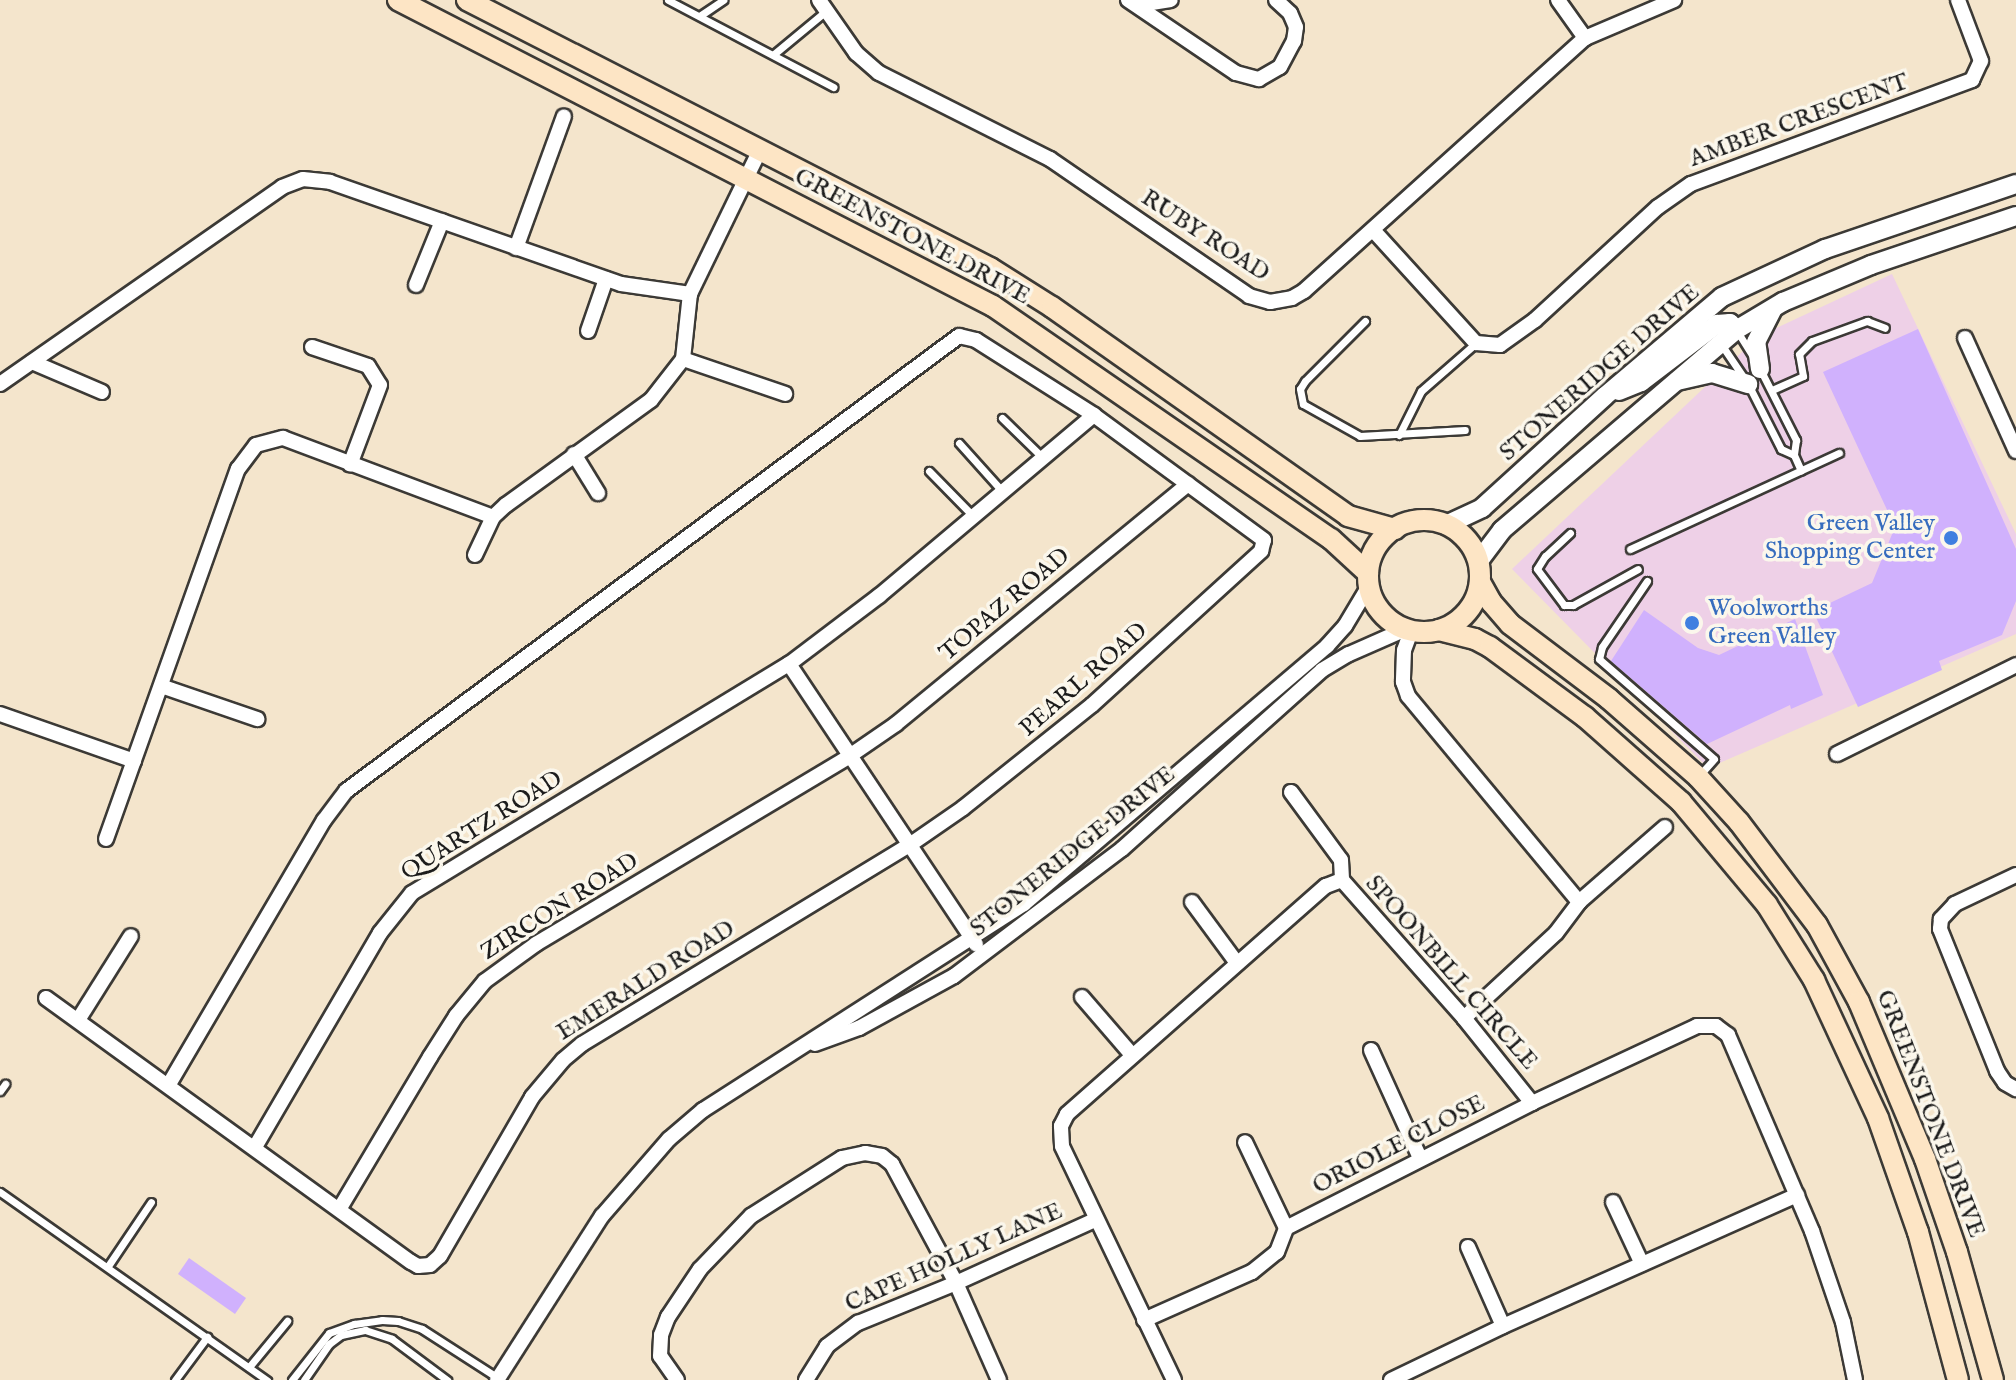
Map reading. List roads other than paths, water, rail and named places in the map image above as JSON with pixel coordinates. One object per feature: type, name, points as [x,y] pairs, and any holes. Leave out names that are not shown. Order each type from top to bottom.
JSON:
[{"type":"main road","name":"GREENSTONE DRIVE","points":[[398,0],[915,264],[1035,333],[1331,539],[1369,580]]},
{"type":"main road","name":"GREENSTONE DRIVE","points":[[467,0],[990,268],[1052,307],[1348,516],[1395,529]]},
{"type":"main road","points":[[1420,521],[1446,525],[1465,538],[1479,572],[1475,600],[1465,615],[1439,630],[1409,630],[1383,615],[1369,580],[1378,546],[1395,529],[1420,521]]},
{"type":"main road","name":"GREENSTONE DRIVE","points":[[1479,572],[1491,602],[1510,624],[1609,699],[1698,777],[1786,881],[1817,925],[1859,1002],[1939,1197],[1993,1380]]},
{"type":"main road","name":"GREENSTONE DRIVE","points":[[1439,630],[1475,639],[1490,647],[1585,717],[1681,802],[1767,905],[1814,980],[1878,1118],[1918,1232],[1958,1380]]},
{"type":"street","points":[[1134,2],[1171,0]]},
{"type":"street","points":[[1134,2],[1236,73],[1259,79],[1280,67],[1294,41],[1296,27],[1290,13],[1276,0]]},
{"type":"street","points":[[1558,0],[1585,38]]},
{"type":"street","name":"RUBY ROAD","points":[[822,6],[856,53],[879,73],[1050,159],[1258,300],[1292,298],[1373,230],[1585,38],[1674,0]]},
{"type":"street","name":"AMBER CRESCENT","points":[[1476,343],[1500,345],[1513,338],[1658,207],[1691,184],[1972,80],[1981,61],[1958,0]]},
{"type":"street","points":[[516,248],[564,116]]},
{"type":"street","points":[[475,555],[493,517],[536,480],[651,400],[683,359],[690,294],[760,150]]},
{"type":"street","points":[[0,384],[293,182],[303,179],[330,182],[606,279],[690,294]]},
{"type":"street","name":"STONERIDGE DRIVE","points":[[1446,525],[1482,508],[1703,311],[1748,282],[1825,249],[2016,184]]},
{"type":"street","points":[[1479,572],[1502,530],[1736,330],[1773,308],[1871,265],[2016,216]]},
{"type":"street","points":[[416,285],[442,221]]},
{"type":"street","points":[[1373,230],[1476,343]]},
{"type":"street","points":[[588,331],[606,279]]},
{"type":"street","points":[[1760,369],[1756,342],[1773,308]]},
{"type":"street","points":[[1605,396],[1641,382],[1717,324],[1730,323],[1736,330]]},
{"type":"street","points":[[169,1084],[324,820],[346,791],[959,336],[968,336],[1094,415],[1188,484]]},
{"type":"street","points":[[1965,338],[2016,451]]},
{"type":"street","points":[[312,347],[368,366],[380,385],[350,465]]},
{"type":"street","points":[[683,359],[785,394]]},
{"type":"street","points":[[32,362],[102,392]]},
{"type":"street","points":[[1673,382],[1712,373],[1748,384]]},
{"type":"street","points":[[983,955],[911,844],[848,757],[789,664],[879,596],[1094,415]]},
{"type":"street","points":[[106,839],[244,456],[256,445],[283,438],[493,517]]},
{"type":"street","points":[[574,454],[598,493]]},
{"type":"street","name":"PEARL ROAD","points":[[911,844],[996,783],[1103,695],[1261,551],[1264,540],[1258,533],[1188,484]]},
{"type":"street","name":"TOPAZ ROAD","points":[[848,757],[908,714],[1188,484]]},
{"type":"street","name":"STONERIDGE DRIVE","points":[[498,1379],[576,1255],[638,1170],[703,1110],[973,940],[1100,843],[1327,646],[1345,626],[1369,580]]},
{"type":"street","points":[[1409,630],[1404,650],[1403,682],[1408,696],[1579,902]]},
{"type":"street","name":"STONERIDGE DRIVE","points":[[788,1054],[879,1017],[954,976],[1122,849],[1322,670],[1349,654],[1409,630]]},
{"type":"street","name":"QUARTZ ROAD","points":[[255,1147],[380,933],[412,893],[789,664]]},
{"type":"street","points":[[1837,754],[2016,665]]},
{"type":"street","points":[[161,686],[257,719]]},
{"type":"street","points":[[0,714],[134,761]]},
{"type":"street","name":"ZIRCON ROAD","points":[[340,1208],[443,1036],[485,981],[536,944],[848,757]]},
{"type":"street","points":[[1291,792],[1341,860],[1342,880]]},
{"type":"street","points":[[1464,1018],[1556,933],[1579,902],[1665,827]]},
{"type":"street","name":"EMERALD ROAD","points":[[340,1208],[418,1266],[430,1265],[440,1256],[532,1097],[563,1060],[582,1044],[911,844]]},
{"type":"street","points":[[2014,1089],[1997,1071],[1940,929],[1941,919],[1955,904],[2016,875]]},
{"type":"street","name":"SPOONBILL CIRCLE","points":[[1174,1380],[1062,1146],[1061,1126],[1067,1114],[1237,963],[1326,886],[1342,880],[1464,1018],[1532,1103],[1697,1026],[1716,1026],[1728,1035],[1827,1269],[1855,1380]]},
{"type":"street","points":[[1192,902],[1237,963]]},
{"type":"street","points":[[78,1020],[131,936]]},
{"type":"street","points":[[1082,997],[1132,1055]]},
{"type":"street","points":[[46,998],[340,1208]]},
{"type":"street","points":[[1371,1050],[1420,1158]]},
{"type":"street","name":"ORIOLE CLOSE","points":[[1286,1228],[1532,1103]]},
{"type":"street","points":[[1144,1320],[1263,1265],[1277,1252],[1286,1228],[1245,1142]]},
{"type":"street","points":[[677,1380],[660,1356],[661,1335],[668,1317],[700,1269],[751,1216],[842,1158],[874,1154],[892,1164],[956,1283],[999,1380]]},
{"type":"street","points":[[1391,1380],[1503,1326],[1797,1195]]},
{"type":"street","points":[[1613,1202],[1642,1264]]},
{"type":"street","name":"CAPE HOLLY LANE","points":[[806,1380],[821,1353],[846,1330],[1095,1220]]},
{"type":"street","points":[[1468,1247],[1503,1326]]},
{"type":"lane","points":[[668,0],[833,87]]},
{"type":"lane","points":[[701,15],[723,0]]},
{"type":"lane","points":[[774,54],[822,6]]},
{"type":"lane","points":[[1365,321],[1305,381],[1301,396],[1311,411],[1351,434],[1399,435],[1465,430]]},
{"type":"lane","points":[[1772,390],[1803,376],[1799,354],[1812,341],[1867,321],[1885,328]]},
{"type":"lane","points":[[1736,330],[1772,390],[1796,440],[1794,455],[1801,471]]},
{"type":"lane","points":[[1720,342],[1748,384],[1781,449],[1794,455]]},
{"type":"lane","points":[[1399,435],[1421,391],[1476,343]]},
{"type":"lane","points":[[1002,418],[1043,458]]},
{"type":"lane","points":[[959,443],[1003,492]]},
{"type":"lane","points":[[1630,549],[1839,453]]},
{"type":"lane","points":[[929,471],[974,517]]},
{"type":"lane","points":[[1570,533],[1540,561],[1537,569],[1564,605],[1573,605],[1638,569]]},
{"type":"lane","points":[[1647,581],[1602,647],[1599,659],[1714,759],[1698,777]]},
{"type":"lane","points":[[0,1192],[267,1380]]},
{"type":"lane","points":[[108,1266],[151,1202]]},
{"type":"lane","points":[[292,1380],[329,1333],[382,1320],[422,1329],[498,1379]]},
{"type":"lane","points":[[249,1367],[287,1321]]},
{"type":"lane","points":[[304,1380],[329,1344],[341,1335],[365,1330],[392,1339],[447,1380]]},
{"type":"lane","points":[[175,1380],[207,1337]]},
{"type":"place","name":"Green Valley Shopping Center","points":[[1951,538]]},
{"type":"place","name":"Woolworths Green Valley","points":[[1692,623]]}]
